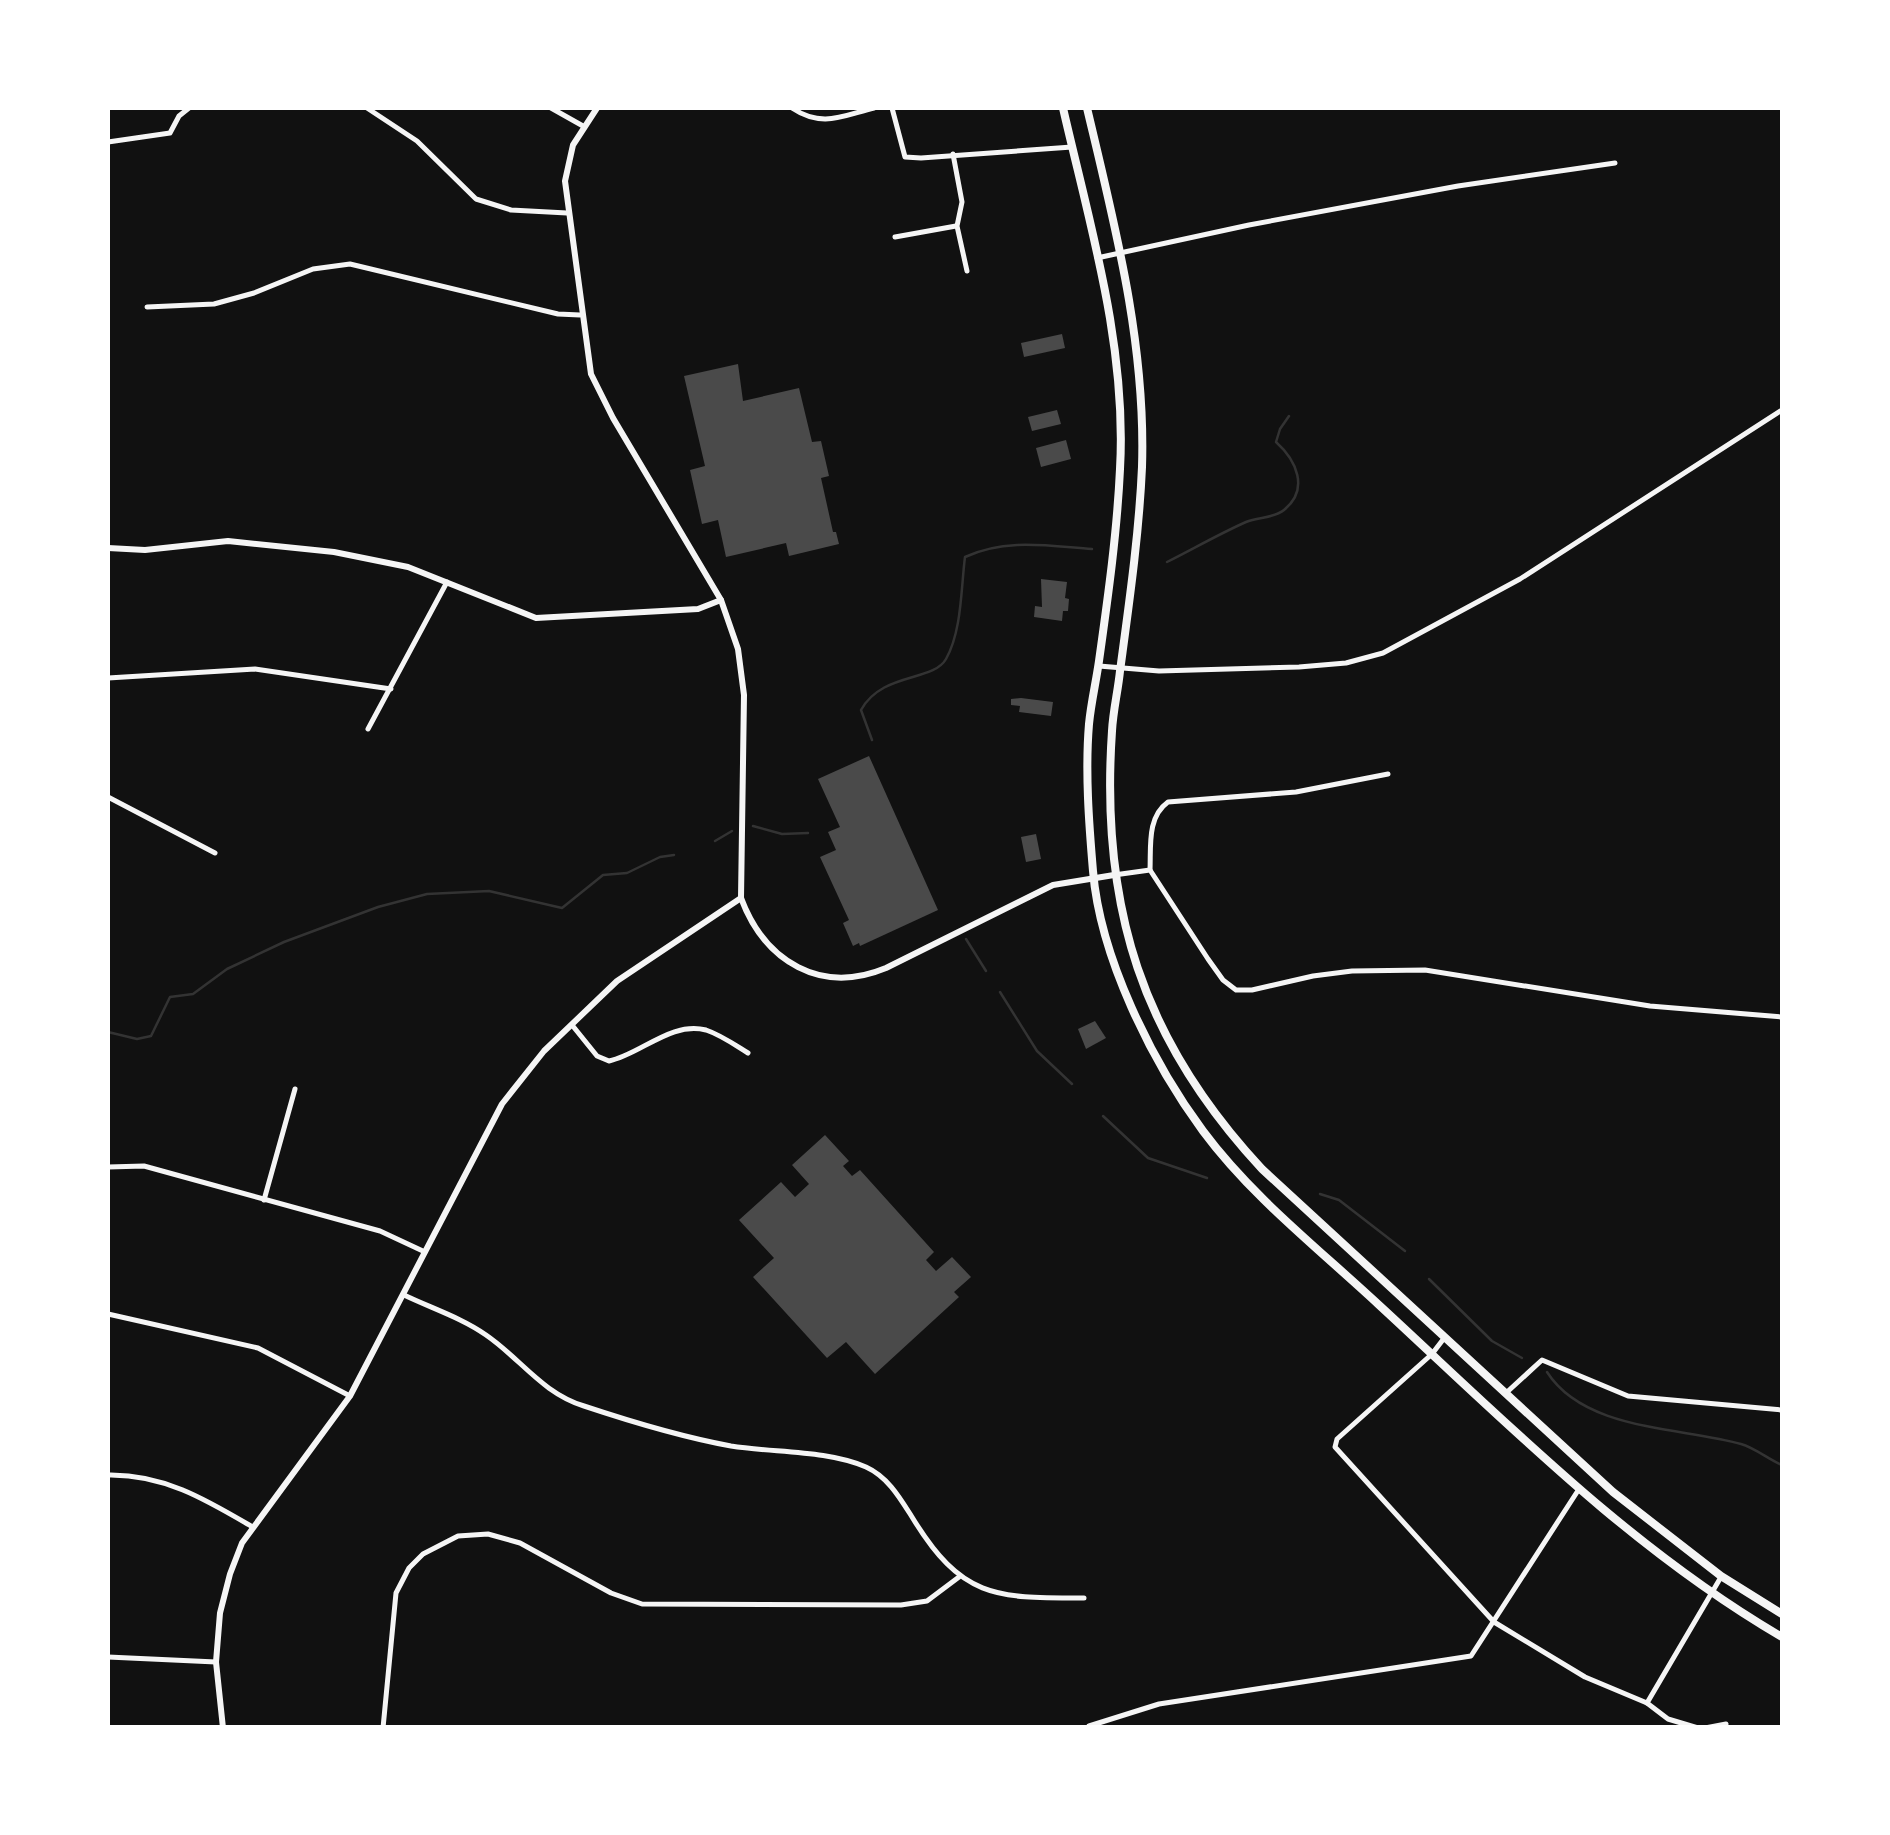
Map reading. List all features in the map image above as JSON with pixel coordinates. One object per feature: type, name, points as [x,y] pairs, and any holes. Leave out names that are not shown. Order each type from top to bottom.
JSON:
[{"type":"highway","points":[[1063,108],[1113,330],[1121,402],[1120,467],[1089,725],[1094,877],[1112,952],[1132,1007],[1162,1069],[1198,1124],[1248,1184],[1579,1489],[1712,1594],[1782,1637]]},
{"type":"highway","points":[[1088,108],[1128,282],[1140,402],[1142,467],[1112,727],[1109,796],[1114,875],[1127,934],[1149,1000],[1179,1062],[1222,1126],[1262,1169],[1504,1395],[1650,1524],[1782,1614]]},
{"type":"highway","points":[[1103,287],[1128,282]]},
{"type":"highway","points":[[1096,680],[1118,684]]},
{"type":"street","points":[[108,142],[170,132],[189,108]]},
{"type":"street","points":[[367,108],[417,141],[476,199],[511,210],[567,213]]},
{"type":"street","points":[[551,108],[582,126]]},
{"type":"street","points":[[597,108],[582,126],[564,181],[591,374],[612,418],[721,600],[738,649],[744,695],[742,898],[750,920],[768,946],[810,972],[846,978],[886,968],[1053,885],[1150,870]]},
{"type":"street","points":[[792,108],[807,117],[826,121],[874,108]]},
{"type":"street","points":[[892,108],[905,156],[1072,147]]},
{"type":"street","points":[[953,154],[962,202],[957,226],[967,270]]},
{"type":"street","points":[[1097,258],[1261,222],[1458,186],[1615,163]]},
{"type":"street","points":[[894,237],[957,226]]},
{"type":"street","points":[[148,307],[214,304],[313,270],[350,264],[558,314],[580,315]]},
{"type":"street","points":[[1099,666],[1159,672],[1317,666],[1346,664],[1383,652],[1520,578],[1782,410]]},
{"type":"street","points":[[108,548],[144,550],[262,542],[408,566],[536,618],[698,609],[721,600]]},
{"type":"street","points":[[368,729],[447,582]]},
{"type":"street","points":[[108,678],[256,670],[391,689]]},
{"type":"street","points":[[1388,774],[1296,792],[1168,802],[1158,809],[1153,821],[1150,870],[1223,980],[1236,990],[1352,971],[1425,970],[1650,1006],[1782,1017]]},
{"type":"street","points":[[108,797],[215,853]]},
{"type":"street","points":[[223,1728],[216,1662],[220,1614],[230,1574],[252,1526],[350,1396],[502,1104],[532,1065],[616,981],[742,898]]},
{"type":"street","points":[[572,1024],[597,1056],[609,1061],[676,1031],[692,1028],[712,1033],[748,1053]]},
{"type":"street","points":[[264,1200],[295,1089]]},
{"type":"street","points":[[108,1166],[144,1166],[380,1231],[425,1252]]},
{"type":"street","points":[[404,1295],[476,1328],[538,1382],[581,1405],[729,1446],[850,1461],[871,1469],[897,1492],[928,1544],[959,1577],[988,1591],[1025,1598],[1084,1598]]},
{"type":"street","points":[[108,1314],[258,1348],[350,1396]]},
{"type":"street","points":[[1445,1337],[1432,1354],[1337,1440],[1335,1447],[1494,1622],[1585,1677],[1647,1704],[1686,1727],[1726,1724]]},
{"type":"street","points":[[1504,1395],[1542,1360],[1628,1396],[1782,1410]]},
{"type":"street","points":[[108,1476],[159,1480],[194,1492],[252,1526]]},
{"type":"street","points":[[1089,1726],[1159,1704],[1471,1656],[1579,1489]]},
{"type":"street","points":[[382,1728],[396,1592],[409,1568],[423,1554],[458,1536],[478,1533],[504,1538],[611,1593],[653,1606],[902,1605],[927,1600],[959,1577]]},
{"type":"street","points":[[1647,1704],[1721,1576]]},
{"type":"street","points":[[108,1657],[216,1662]]},
{"type":"street","points":[[1666,1728],[1668,1719]]},
{"type":"building","points":[[1062,334],[1065,348],[1024,357],[1021,343]]},
{"type":"building","points":[[738,364],[743,401],[799,388],[812,442],[821,441],[829,476],[821,478],[839,544],[789,556],[786,543],[726,557],[718,520],[702,524],[690,470],[705,466],[684,376]]},
{"type":"building","points":[[1057,410],[1061,424],[1032,431],[1028,417]]},
{"type":"building","points":[[1066,440],[1071,459],[1041,467],[1036,448]]},
{"type":"building","points":[[1041,579],[1067,582],[1068,611],[1063,611],[1062,621],[1034,617],[1035,606],[1042,607]]},
{"type":"building","points":[[1011,699],[1053,702],[1051,716],[1019,712],[1020,706],[1011,705]]},
{"type":"building","points":[[869,756],[938,910],[853,946],[843,923],[849,920],[820,857],[836,850],[828,832],[840,827],[818,779]]},
{"type":"building","points":[[1036,834],[1041,859],[1026,862],[1021,837]]},
{"type":"building","points":[[1095,1021],[1106,1038],[1086,1049],[1078,1029]]},
{"type":"building","points":[[825,1135],[849,1161],[843,1166],[852,1176],[860,1170],[934,1252],[926,1260],[936,1271],[952,1257],[971,1277],[954,1292],[959,1297],[875,1374],[846,1342],[827,1358],[753,1277],[774,1258],[739,1220],[781,1182],[795,1197],[809,1184],[792,1165]]},
{"type":"waterway","points":[[1167,562],[1246,522],[1280,513],[1292,502],[1297,493],[1297,475],[1276,442],[1289,416]]},
{"type":"waterway","points":[[872,740],[861,710],[870,698],[894,683],[930,671],[946,659],[958,622],[965,557],[1012,545],[1092,549]]},
{"type":"waterway","points":[[753,826],[782,834],[808,833]]},
{"type":"waterway","points":[[715,841],[732,831]]},
{"type":"waterway","points":[[108,1032],[137,1039],[151,1036],[170,997],[193,994],[227,969],[284,942],[378,907],[427,894],[489,891],[562,908],[603,875],[627,873],[660,857],[674,855]]},
{"type":"waterway","points":[[966,939],[986,971]]},
{"type":"waterway","points":[[1000,992],[1037,1051],[1072,1084]]},
{"type":"waterway","points":[[1103,1116],[1148,1158],[1207,1178]]},
{"type":"waterway","points":[[1320,1194],[1339,1200],[1405,1251]]},
{"type":"waterway","points":[[1429,1279],[1492,1341],[1522,1358]]},
{"type":"waterway","points":[[1547,1372],[1585,1406],[1609,1416],[1741,1444],[1782,1465]]}]
